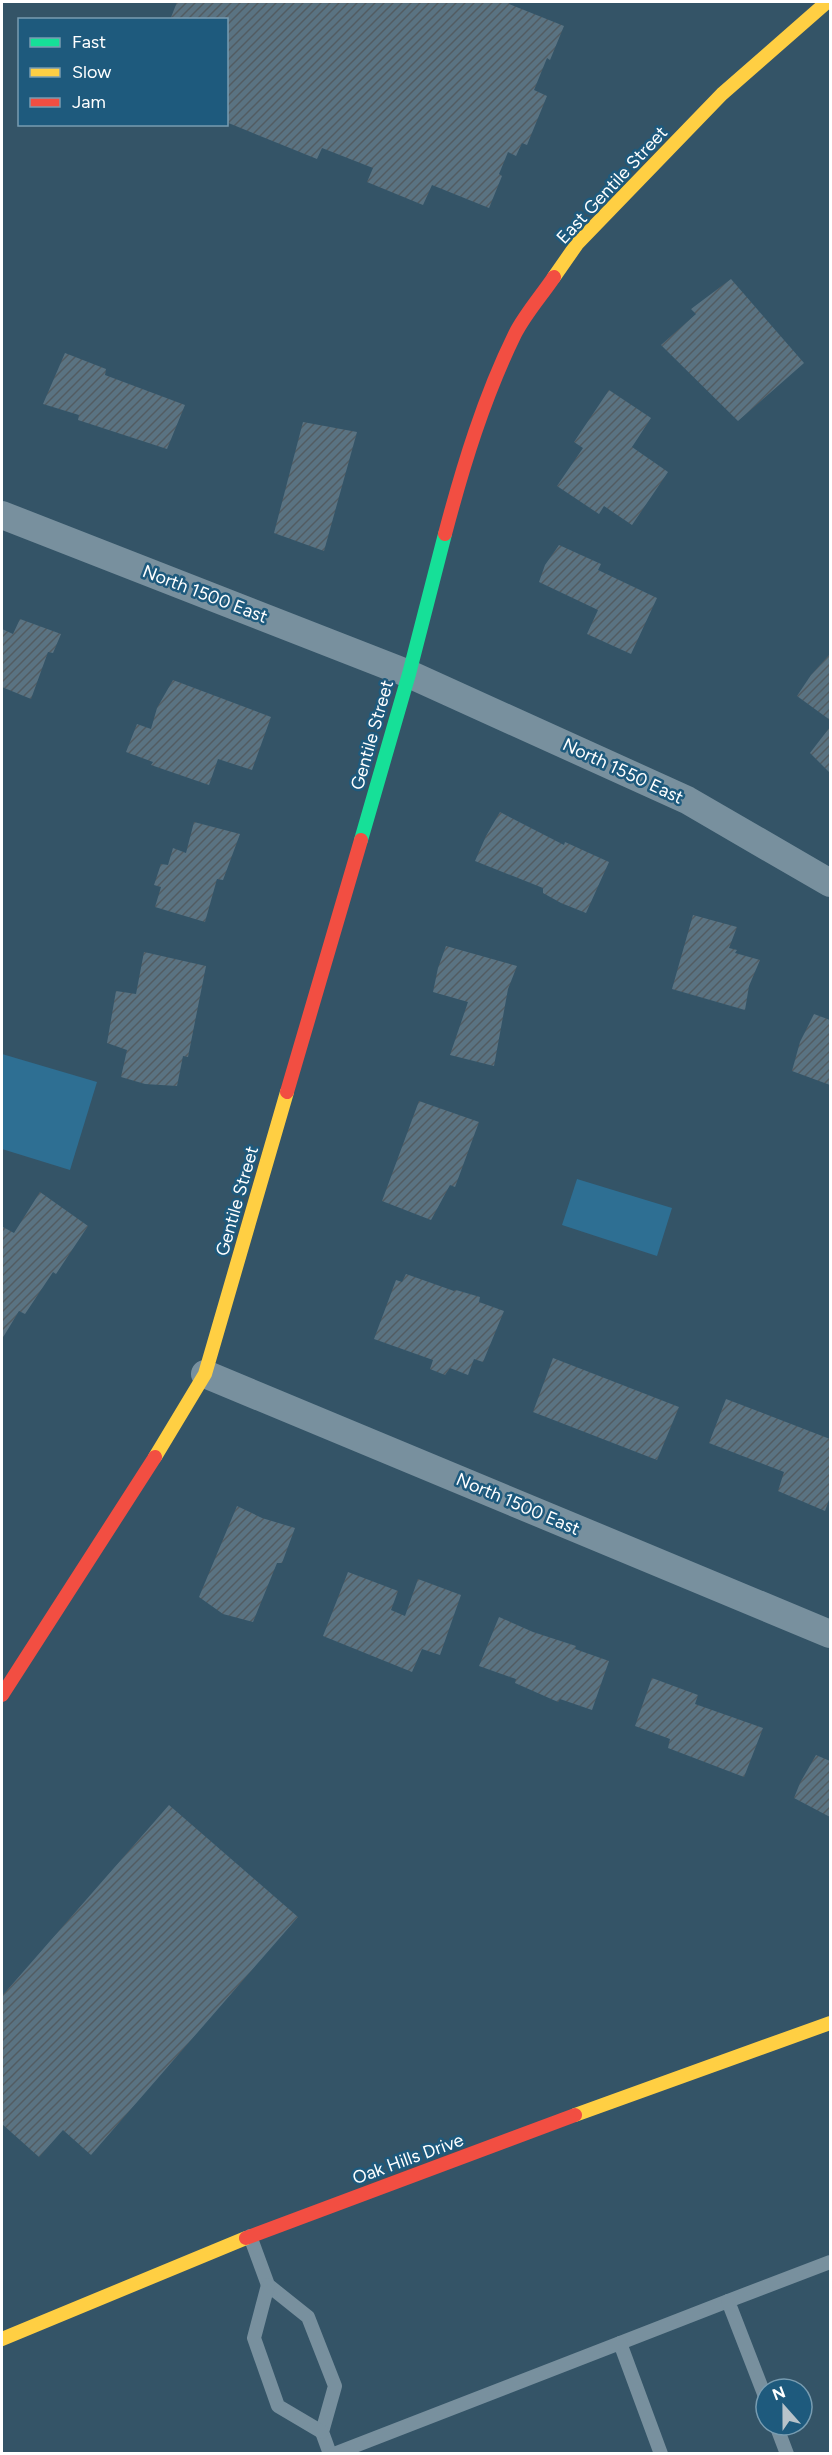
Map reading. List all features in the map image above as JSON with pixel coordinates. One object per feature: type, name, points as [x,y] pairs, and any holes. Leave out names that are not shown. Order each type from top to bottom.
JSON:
[{"type":"street","name":"East Gentile Street","points":[[409,674],[455,496],[485,404],[516,332],[577,244],[723,94],[827,2]]},
{"type":"street","name":"North 1500 East","points":[[2,515],[409,674]]},
{"type":"street","name":"North 1550 East","points":[[409,674],[687,800],[831,883]]},
{"type":"street","name":"Gentile Street","points":[[2,1695],[130,1499],[205,1374],[409,674]]},
{"type":"street","name":"North 1500 East","points":[[205,1374],[831,1634]]},
{"type":"street","name":"Oak Hills Drive","points":[[2,2339],[250,2236],[748,2051],[831,2023]]},
{"type":"street","points":[[2,2324],[66,2312]]},
{"type":"lane","points":[[250,2236],[268,2285],[308,2317],[335,2386],[322,2432]]},
{"type":"lane","points":[[268,2285],[254,2338],[278,2406],[322,2432],[332,2454],[831,2262]]},
{"type":"lane","points":[[728,2301],[757,2377]]},
{"type":"lane","points":[[620,2343],[661,2454]]},
{"type":"lane","points":[[781,2437],[787,2454]]},
{"type":"shaded area","points":[[2,1054],[97,1082],[70,1170],[2,1149]]},
{"type":"shaded area","points":[[577,1179],[672,1208],[657,1256],[562,1225]]},
{"type":"building","points":[[177,2],[510,2],[509,4],[564,26],[550,60],[547,58],[534,90],[547,96],[527,145],[522,143],[516,156],[508,152],[499,174],[502,176],[489,208],[432,185],[423,205],[367,182],[373,168],[322,148],[317,159],[228,123],[228,18],[171,18]]},
{"type":"building","points":[[731,279],[804,363],[738,421],[661,345],[696,314],[691,309]]},
{"type":"building","points":[[65,353],[106,369],[105,375],[185,405],[167,449],[78,420],[79,415],[43,404]]},
{"type":"building","points":[[609,390],[651,418],[632,447],[668,472],[632,525],[604,506],[599,514],[557,486],[583,448],[574,442]]},
{"type":"building","points":[[303,422],[357,432],[324,551],[274,533]]},
{"type":"building","points":[[559,545],[601,564],[598,570],[657,598],[631,654],[587,634],[598,610],[539,582],[545,565]]},
{"type":"building","points":[[20,619],[61,634],[53,653],[48,652],[31,699],[2,687],[2,629],[13,634]]},
{"type":"building","points":[[830,654],[830,720],[797,696],[811,675]]},
{"type":"building","points":[[173,680],[271,717],[252,770],[218,759],[209,785],[151,765],[153,762],[126,752],[137,724],[151,729],[157,708]]},
{"type":"building","points":[[830,727],[830,773],[810,753]]},
{"type":"building","points":[[500,812],[564,845],[565,842],[609,862],[586,913],[543,893],[543,888],[475,861]]},
{"type":"building","points":[[194,822],[240,834],[223,880],[217,879],[205,922],[155,907],[161,887],[154,885],[161,864],[168,865],[173,848],[186,853]]},
{"type":"building","points":[[693,915],[737,927],[729,948],[737,950],[735,953],[760,960],[749,986],[745,1010],[672,989]]},
{"type":"building","points":[[446,946],[517,966],[508,989],[494,1066],[450,1055],[468,1002],[433,992]]},
{"type":"building","points":[[144,952],[206,966],[188,1057],[183,1056],[177,1086],[145,1084],[121,1077],[127,1050],[107,1043],[116,991],[136,994]]},
{"type":"building","points":[[814,1014],[830,1020],[830,1085],[792,1071],[800,1042]]},
{"type":"building","points":[[419,1101],[479,1122],[455,1187],[450,1185],[431,1220],[382,1201]]},
{"type":"building","points":[[40,1192],[88,1226],[56,1274],[53,1272],[25,1314],[19,1311],[2,1339],[2,1230],[3,1227],[14,1233]]},
{"type":"building","points":[[406,1274],[454,1291],[480,1297],[479,1302],[504,1311],[483,1362],[474,1359],[468,1375],[450,1368],[445,1375],[430,1369],[433,1360],[374,1339],[396,1280],[402,1282]]},
{"type":"building","points":[[553,1358],[679,1407],[657,1460],[533,1412]]},
{"type":"building","points":[[726,1399],[830,1439],[830,1497],[825,1511],[778,1491],[784,1472],[709,1443]]},
{"type":"building","points":[[237,1506],[262,1518],[295,1528],[282,1563],[277,1563],[253,1622],[223,1614],[199,1597]]},
{"type":"building","points":[[348,1572],[398,1591],[391,1610],[405,1616],[418,1579],[461,1595],[440,1655],[422,1649],[412,1672],[323,1636]]},
{"type":"building","points":[[499,1617],[609,1661],[592,1710],[560,1699],[558,1702],[515,1683],[516,1679],[479,1666]]},
{"type":"building","points":[[652,1678],[698,1695],[695,1704],[763,1728],[744,1777],[668,1748],[670,1739],[635,1726]]},
{"type":"building","points":[[816,1755],[830,1761],[830,1817],[794,1798]]},
{"type":"building","points":[[169,1805],[298,1917],[91,2155],[63,2130],[39,2157],[2,2124],[2,1996]]},
{"type":"traffic: fast","points":[[361,840],[409,674],[445,534]]},
{"type":"traffic: slow","points":[[554,277],[577,244],[722,94],[827,2]]},
{"type":"traffic: slow","points":[[155,1457],[205,1374],[287,1092]]},
{"type":"traffic: slow","points":[[575,2115],[830,2023]]},
{"type":"traffic: slow","points":[[2,2339],[246,2238]]},
{"type":"traffic: jam","points":[[445,534],[475,432],[504,358],[519,327],[554,277]]},
{"type":"traffic: jam","points":[[287,1092],[361,840]]},
{"type":"traffic: jam","points":[[2,1695],[155,1457]]},
{"type":"traffic: jam","points":[[246,2238],[575,2115]]}]
